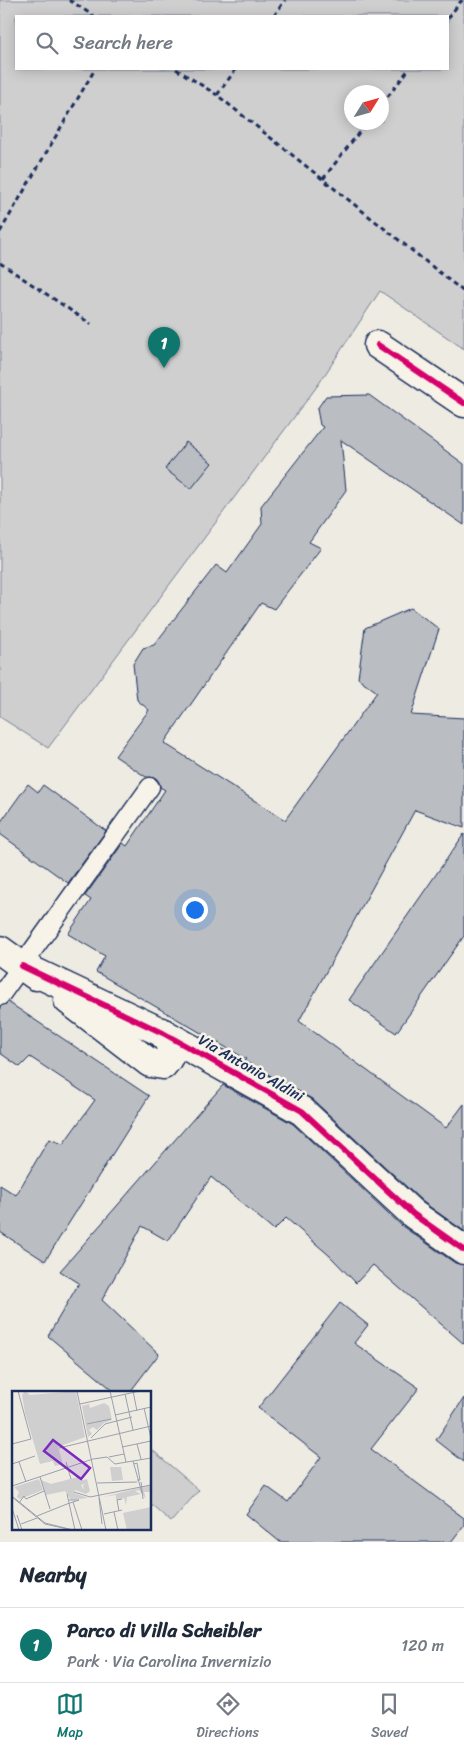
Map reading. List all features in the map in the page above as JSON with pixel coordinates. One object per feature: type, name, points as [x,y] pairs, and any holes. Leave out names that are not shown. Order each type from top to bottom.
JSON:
[{"type":"street","points":[[378,344],[464,403]]},
{"type":"street","name":"Via Antonio Aldini","points":[[0,950],[22,966],[163,1033],[302,1111],[413,1214],[464,1250]]},
{"type":"lane","points":[[0,996],[150,786]]},
{"type":"path","points":[[69,0],[92,15]]},
{"type":"path","points":[[275,15],[286,0]]},
{"type":"path","points":[[449,17],[462,0]]},
{"type":"path","points":[[0,232],[94,70]]},
{"type":"path","points":[[178,70],[217,95],[464,292]]},
{"type":"path","points":[[217,95],[235,70]]},
{"type":"path","points":[[389,95],[408,70]]},
{"type":"path","points":[[323,180],[361,130]]},
{"type":"path","points":[[0,263],[91,324]]},
{"type":"shaded area","points":[[0,0],[464,0],[464,349],[380,291],[318,385],[48,748],[0,717]]},
{"type":"shaded area","points":[[151,1449],[199,1490],[171,1522],[151,1504]]},
{"type":"building","points":[[369,395],[464,464],[464,525],[341,440],[346,490],[309,542],[321,548],[274,609],[261,603],[164,743],[285,820],[377,692],[358,678],[365,628],[411,608],[439,629],[411,715],[464,718],[464,828],[415,810],[299,1021],[446,1128],[464,1104],[464,1231],[423,1202],[312,1099],[244,1061],[246,1059],[96,972],[105,956],[68,934],[91,900],[85,896],[123,843],[127,846],[165,790],[160,787],[156,778],[146,777],[115,756],[149,710],[137,700],[133,664],[143,648],[154,645],[216,565],[227,573],[262,524],[261,506],[323,427],[320,425],[317,409],[326,396]]},
{"type":"building","points":[[186,442],[212,463],[191,489],[165,469]]},
{"type":"building","points":[[28,784],[38,792],[43,785],[106,831],[68,883],[0,834],[0,823]]},
{"type":"building","points":[[464,834],[464,936],[396,1033],[349,1000]]},
{"type":"building","points":[[8,1002],[149,1096],[45,1261],[0,1232],[0,1185],[16,1195],[49,1139],[63,1144],[95,1100],[30,1057],[20,1067],[0,1053],[0,1006]]},
{"type":"building","points":[[223,1085],[293,1124],[402,1226],[455,1263],[464,1265],[464,1344],[373,1265],[356,1283],[330,1256],[286,1218],[274,1230],[211,1177],[168,1241],[142,1226],[102,1300],[159,1354],[131,1391],[114,1391],[48,1336],[79,1283],[60,1271]]},
{"type":"building","points":[[340,1303],[368,1325],[354,1343],[419,1388],[371,1449],[464,1518],[464,1525],[451,1542],[280,1542],[246,1514],[266,1486],[288,1502],[321,1457],[258,1408]]},
{"type":"building","points":[[464,1398],[464,1462],[436,1440]]},
{"type":"cycle path","points":[[378,345],[464,403]]},
{"type":"cycle path","points":[[22,966],[163,1033],[302,1111],[413,1214],[464,1250]]},
{"type":"place","name":"Parco di Villa Scheibler","points":[[164,368]]}]
